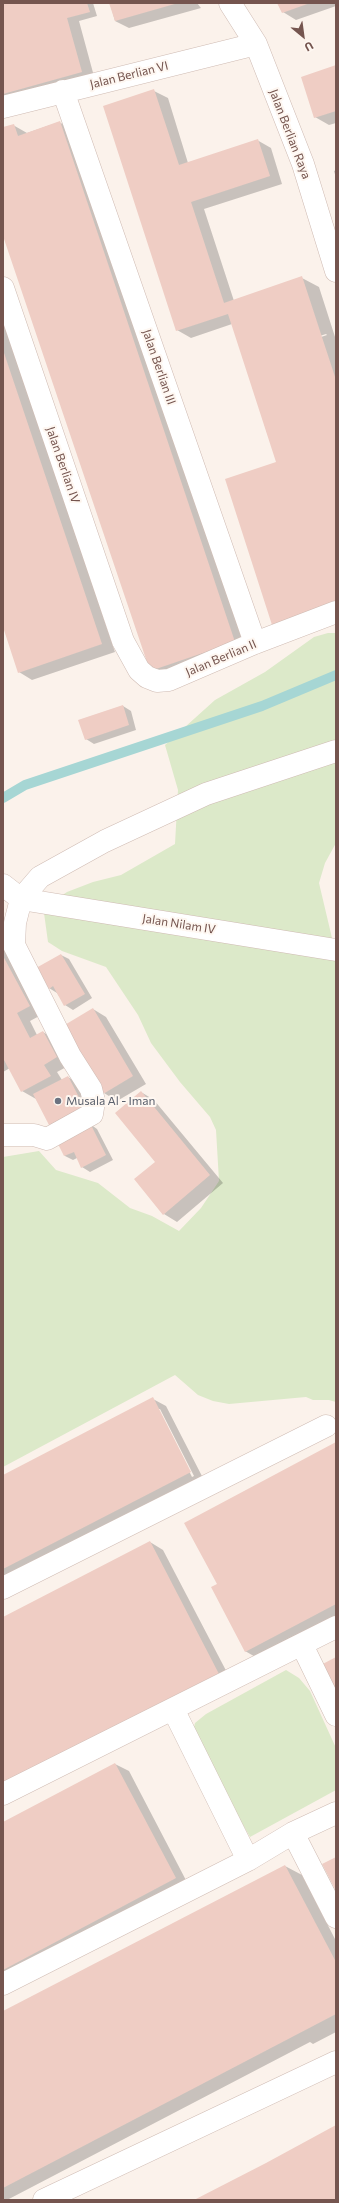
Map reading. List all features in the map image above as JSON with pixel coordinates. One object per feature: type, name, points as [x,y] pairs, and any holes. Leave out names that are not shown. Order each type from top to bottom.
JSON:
[{"type":"street","name":"Jalan Berlian Raya","points":[[230,3],[256,44],[303,164],[336,271]]},
{"type":"street","name":"Jalan Berlian VI","points":[[3,107],[256,44]]},
{"type":"street","name":"Jalan Berlian III","points":[[63,91],[255,643]]},
{"type":"street","name":"Jalan Berlian IV","points":[[3,288],[123,641]]},
{"type":"street","name":"Jalan Berlian II","points":[[123,641],[139,670],[147,677],[157,681],[169,680],[255,643],[336,612]]},
{"type":"street","points":[[3,1135],[34,1135],[47,1139],[92,1114],[94,1101],[91,1089],[70,1056],[14,945],[15,924],[21,899],[40,877],[105,841],[206,794],[336,751]]},
{"type":"street","points":[[3,885],[21,899]]},
{"type":"street","name":"Jalan Nilam IV","points":[[21,899],[336,950]]},
{"type":"street","points":[[3,1588],[326,1426]]},
{"type":"street","points":[[3,1794],[336,1627]]},
{"type":"street","points":[[302,1645],[336,1715]]},
{"type":"street","points":[[173,1709],[248,1860]]},
{"type":"street","points":[[3,1984],[248,1860],[293,1833],[336,1813]]},
{"type":"street","points":[[293,1833],[336,1917]]},
{"type":"street","points":[[44,2200],[336,2062]]},
{"type":"green space","points":[[328,633],[336,633],[336,843],[325,863],[319,883],[332,938],[336,942],[336,1402],[329,1400],[313,1400],[306,1397],[229,1404],[213,1401],[198,1395],[175,1375],[3,1467],[3,1157],[39,1151],[56,1170],[98,1183],[130,1208],[152,1216],[179,1231],[201,1208],[219,1181],[216,1130],[210,1117],[180,1082],[151,1043],[138,1015],[106,967],[62,951],[48,942],[44,913],[54,901],[67,892],[93,882],[121,875],[175,844],[178,790],[165,745],[215,700],[265,672],[314,637]]},
{"type":"green space","points":[[286,1670],[299,1678],[310,1691],[336,1748],[336,1790],[250,1837],[206,1761],[193,1731],[195,1723],[206,1714]]},
{"type":"building","points":[[3,3],[87,3],[90,12],[67,18],[82,72],[3,94]]},
{"type":"building","points":[[109,3],[178,3],[115,21]]},
{"type":"building","points":[[277,3],[310,3],[282,13]]},
{"type":"building","points":[[336,65],[336,111],[314,118],[301,77]]},
{"type":"building","points":[[154,89],[179,165],[258,139],[270,176],[191,202],[224,303],[302,276],[336,380],[336,604],[272,625],[225,479],[276,462],[228,314],[176,331],[103,106]]},
{"type":"building","points":[[60,121],[235,642],[150,671],[3,236],[3,127],[14,124],[18,136]]},
{"type":"building","points":[[3,350],[102,644],[18,673],[3,627]]},
{"type":"building","points":[[123,705],[129,725],[85,740],[78,720]]},
{"type":"building","points":[[61,954],[85,994],[64,1006],[53,986],[49,989],[36,968]]},
{"type":"building","points":[[3,956],[30,1006],[17,1013],[30,1038],[43,1031],[57,1057],[44,1065],[51,1076],[21,1092],[3,1058]]},
{"type":"building","points":[[93,1008],[133,1076],[103,1094],[63,1026]]},
{"type":"building","name":"Musala Al - Iman","points":[[68,1076],[84,1107],[49,1125],[33,1094]]},
{"type":"building","points":[[141,1091],[210,1175],[163,1215],[134,1179],[155,1162],[115,1113]]},
{"type":"building","points":[[90,1123],[106,1155],[81,1168],[74,1152],[64,1156],[56,1140]]},
{"type":"building","points":[[153,1397],[191,1472],[3,1569],[3,1475]]},
{"type":"building","points":[[336,1442],[336,1604],[245,1652],[211,1587],[217,1584],[184,1523]]},
{"type":"building","points":[[150,1541],[219,1674],[3,1786],[3,1617]]},
{"type":"building","points":[[336,1657],[336,1702],[317,1667]]},
{"type":"building","points":[[115,1763],[176,1878],[3,1970],[3,1822]]},
{"type":"building","points":[[336,1857],[336,1891],[322,1864]]},
{"type":"building","points":[[285,1865],[336,1962],[336,2014],[3,2188],[3,2011]]},
{"type":"building","points":[[336,2125],[336,2200],[194,2200],[266,2163]]},
{"type":"waterway","points":[[3,798],[25,785],[262,706],[336,675]]},
{"type":"place","name":"Musala Al - Iman","points":[[58,1101]]}]
